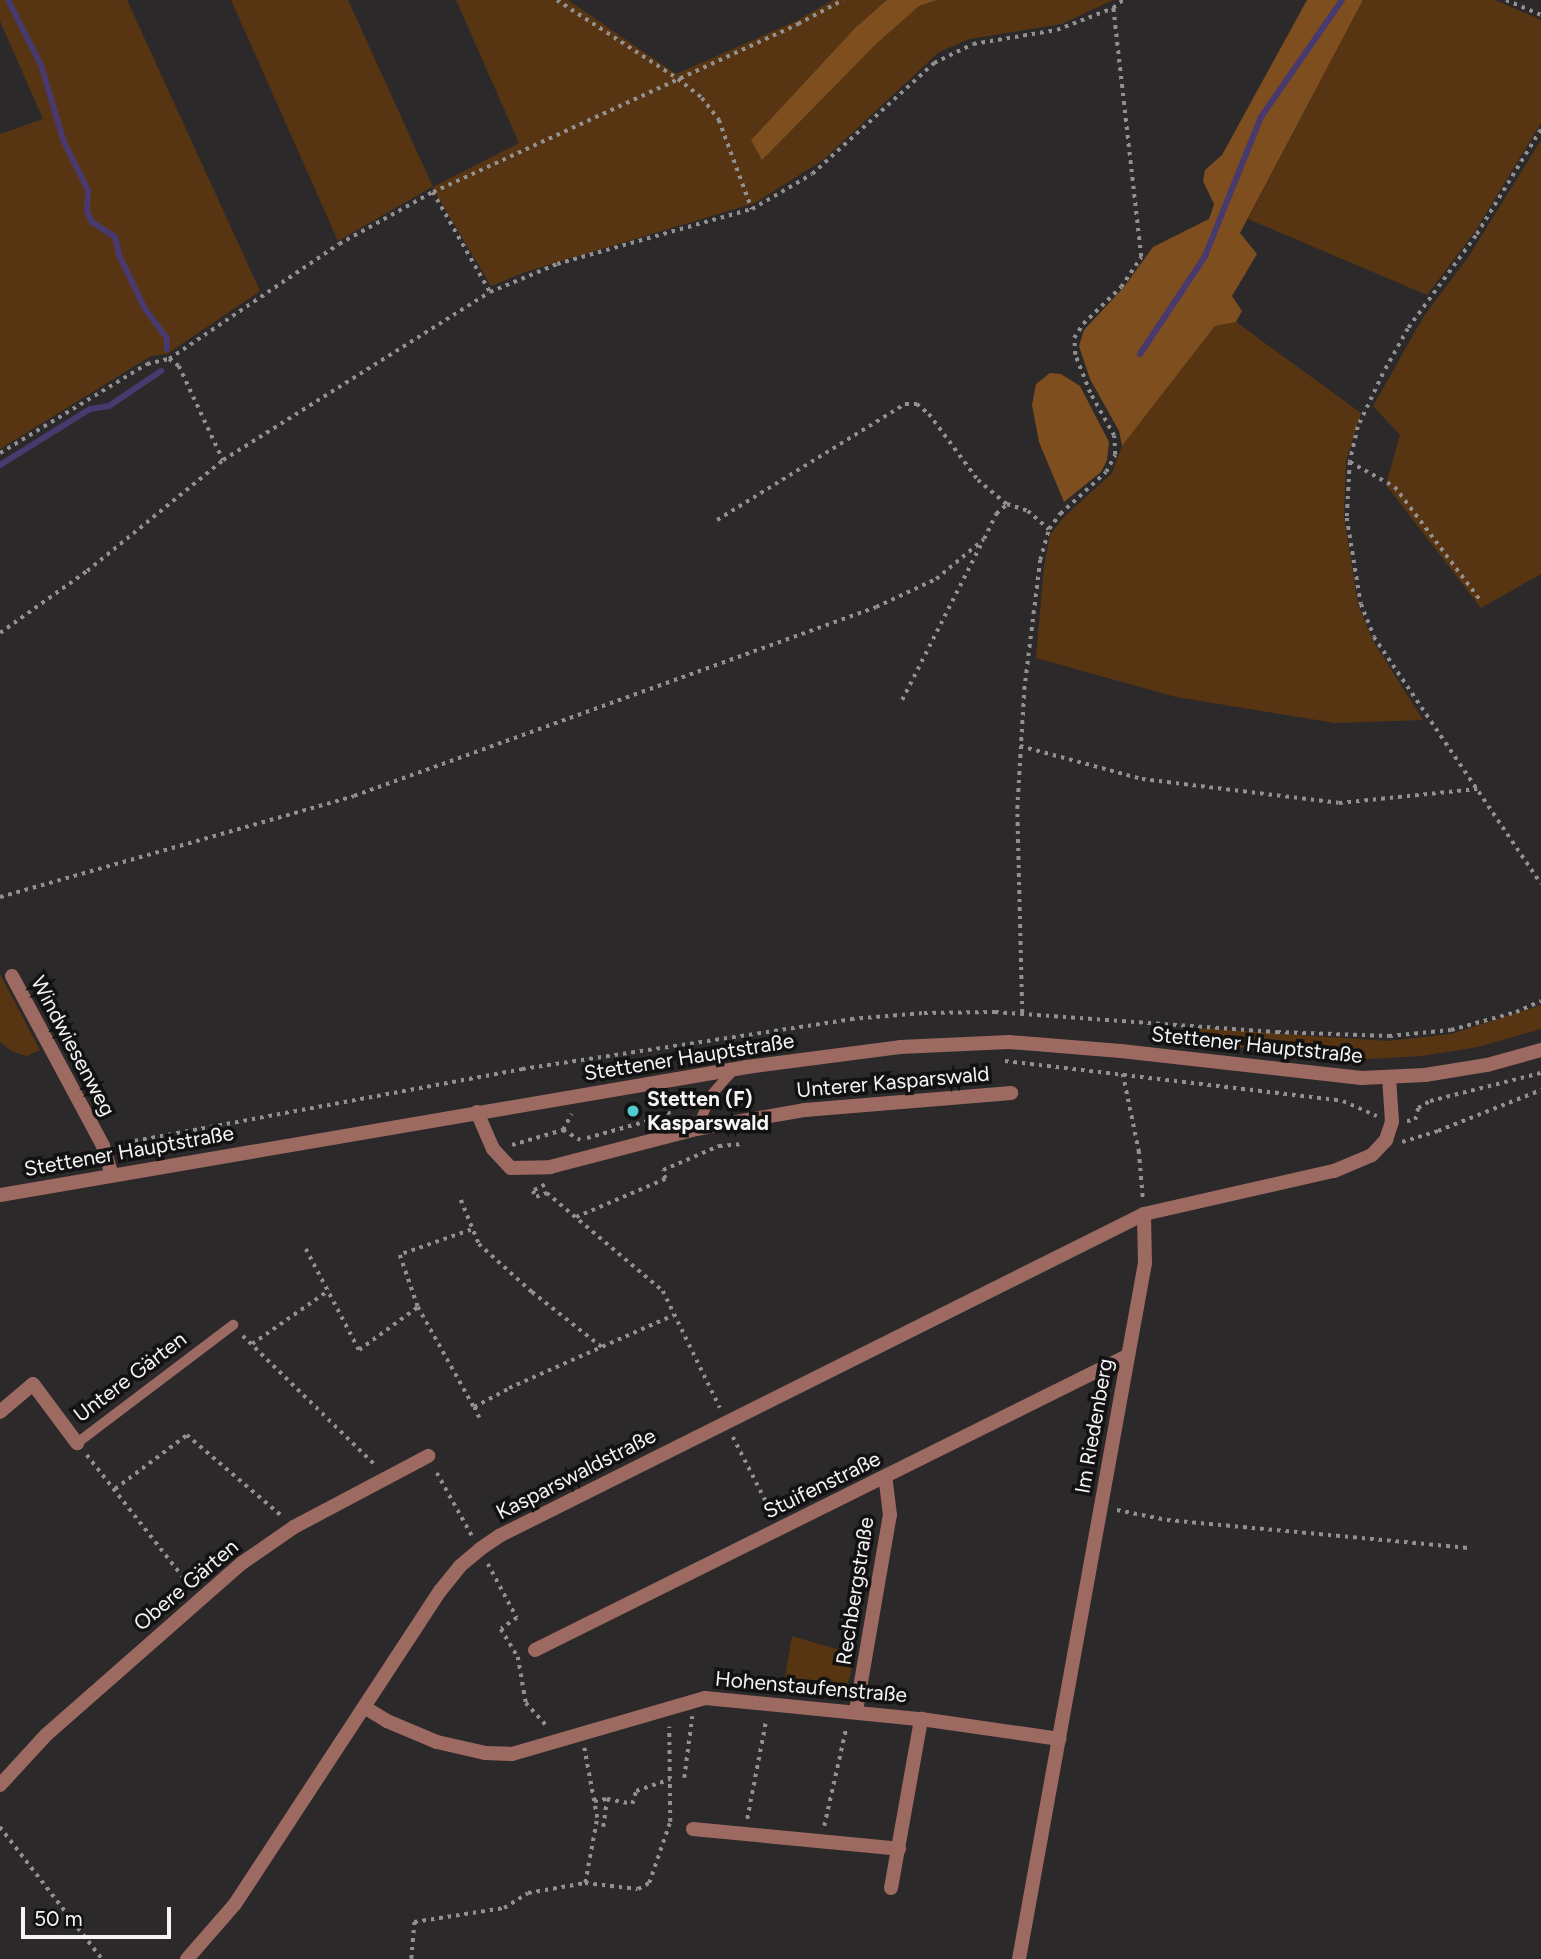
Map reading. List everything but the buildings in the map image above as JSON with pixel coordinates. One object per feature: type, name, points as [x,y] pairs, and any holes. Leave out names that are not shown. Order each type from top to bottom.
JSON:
[{"type":"street","name":"Windwiesenweg","points":[[12,976],[103,1146],[112,1175]]},
{"type":"street","name":"Stettener Hauptstraße","points":[[0,1195],[477,1112],[734,1070],[900,1047],[1009,1042],[1121,1051],[1282,1071],[1390,1077],[1487,1065],[1541,1049]]},
{"type":"street","points":[[1144,1214],[1334,1171],[1373,1155],[1386,1140],[1392,1122],[1390,1077]]},
{"type":"street","name":"Unterer Kasparswald","points":[[494,1149],[511,1168],[550,1167],[696,1129],[805,1110],[1011,1093]]},
{"type":"street","points":[[477,1112],[494,1149]]},
{"type":"street","name":"Im Riedenberg","points":[[1019,1959],[1145,1263],[1144,1214]]},
{"type":"street","name":"Kasparswaldstraße","points":[[188,1959],[235,1904],[440,1591],[460,1566],[480,1549],[499,1536],[1144,1214]]},
{"type":"street","name":"Stuifenstraße","points":[[535,1650],[1127,1356]]},
{"type":"street","name":"Untere Gärten","points":[[0,1412],[33,1384],[77,1443]]},
{"type":"street","name":"Obere Gärten","points":[[0,1784],[46,1735],[242,1563],[294,1527],[428,1456]]},
{"type":"street","name":"Rechbergstraße","points":[[853,1711],[890,1515],[885,1477]]},
{"type":"street","name":"Hohenstaufenstraße","points":[[364,1707],[387,1721],[436,1742],[485,1753],[512,1754],[694,1700],[724,1698],[921,1719],[1060,1739]]},
{"type":"street","points":[[891,1888],[921,1719]]},
{"type":"street","points":[[693,1829],[899,1849]]},
{"type":"lane","points":[[696,1129],[712,1094],[734,1070]]},
{"type":"lane","name":"Untere Gärten","points":[[77,1443],[233,1325]]},
{"type":"path","points":[[557,0],[702,97],[719,120],[752,209]]},
{"type":"path","points":[[568,8],[572,0]]},
{"type":"path","points":[[0,453],[147,364],[169,359],[339,244],[433,192],[844,0]]},
{"type":"path","points":[[0,633],[87,571],[223,460],[490,292],[557,264],[752,209],[812,174],[934,63],[973,44],[1058,30],[1113,8],[1123,0]]},
{"type":"path","points":[[1506,0],[1541,15]]},
{"type":"path","points":[[1022,1013],[1017,868],[1020,746],[1040,560],[1049,529],[1060,514],[1106,472],[1115,455],[1114,436],[1090,393],[1075,355],[1074,338],[1083,324],[1121,287],[1140,257],[1113,8]]},
{"type":"path","points":[[1541,130],[1476,236],[1408,329],[1358,428],[1349,462],[1347,517],[1361,604],[1374,637],[1541,884]]},
{"type":"path","points":[[433,192],[490,292]]},
{"type":"path","points":[[169,359],[179,366],[223,460]]},
{"type":"path","points":[[717,520],[905,404],[916,404],[929,414],[978,480],[1007,504],[1028,511],[1049,529]]},
{"type":"path","points":[[1349,462],[1395,487],[1480,601]]},
{"type":"path","points":[[902,700],[996,514],[1007,504]]},
{"type":"path","points":[[0,897],[354,796],[730,661],[876,607],[936,579],[984,539]]},
{"type":"path","points":[[1020,746],[1142,779],[1339,803],[1478,789]]},
{"type":"path","points":[[996,1060],[1343,1101],[1392,1122],[1415,1120],[1418,1108],[1430,1101],[1541,1073]]},
{"type":"path","points":[[1123,1073],[1139,1151],[1144,1214]]},
{"type":"path","points":[[1386,1140],[1399,1143],[1438,1131],[1541,1090]]},
{"type":"path","points":[[494,1149],[563,1130],[579,1140],[669,1115],[664,1099],[651,1101]]},
{"type":"path","points":[[563,1130],[570,1114],[584,1112]]},
{"type":"path","points":[[576,1217],[665,1179],[663,1170],[719,1146],[742,1144]]},
{"type":"path","points":[[550,1167],[554,1181],[533,1191],[536,1197],[547,1193],[663,1291],[722,1412]]},
{"type":"path","points":[[461,1200],[471,1230],[479,1244],[532,1292],[601,1347]]},
{"type":"path","points":[[471,1230],[400,1255],[418,1307],[479,1418]]},
{"type":"path","points":[[306,1249],[359,1350],[418,1307]]},
{"type":"path","points":[[252,1344],[329,1290]]},
{"type":"path","points":[[474,1407],[509,1388],[674,1315]]},
{"type":"path","points":[[233,1325],[386,1477]]},
{"type":"path","points":[[115,1489],[187,1435],[294,1527]]},
{"type":"path","points":[[735,1441],[780,1529]]},
{"type":"path","points":[[77,1443],[200,1600]]},
{"type":"path","points":[[437,1473],[517,1618],[501,1629],[518,1657],[526,1703],[560,1740]]},
{"type":"path","points":[[1102,1507],[1167,1520],[1469,1548]]},
{"type":"path","points":[[684,1778],[694,1700]]},
{"type":"path","points":[[744,1835],[769,1702]]},
{"type":"path","points":[[411,1959],[414,1922],[504,1908],[528,1894],[585,1883],[638,1889],[649,1883],[670,1822],[672,1779],[668,1707]]},
{"type":"path","points":[[820,1842],[853,1711]]},
{"type":"path","points":[[579,1732],[590,1769],[597,1818],[585,1883]]},
{"type":"path","points":[[594,1801],[607,1799],[632,1804],[636,1791],[672,1779]]},
{"type":"path","points":[[603,1827],[607,1799]]},
{"type":"path","points":[[0,1827],[102,1959]]},
{"type":"shaded area","points":[[0,0],[127,0],[260,291],[167,354],[151,356],[0,449],[0,134],[43,119],[0,21]]},
{"type":"shaded area","points":[[231,0],[348,0],[433,187],[519,143],[456,0],[568,0],[676,74],[796,21],[833,0],[887,0],[856,27],[751,140],[919,6],[937,0],[1113,0],[1062,24],[970,39],[939,52],[823,160],[755,203],[525,272],[491,286],[432,187],[338,241]]},
{"type":"shaded area","points":[[887,0],[937,0],[919,6],[876,44],[762,160],[751,140],[856,27]]},
{"type":"shaded area","points":[[1307,0],[1363,0],[1240,233],[1257,254],[1232,296],[1242,311],[1236,322],[1215,326],[1122,446],[1119,431],[1090,379],[1079,346],[1084,330],[1124,287],[1153,247],[1209,219],[1214,204],[1203,181],[1205,170],[1222,155]]},
{"type":"shaded area","points":[[1363,0],[1495,0],[1541,20],[1541,123],[1474,233],[1427,295],[1248,219]]},
{"type":"shaded area","points":[[1541,140],[1541,574],[1481,608],[1386,485],[1400,435],[1373,406],[1424,316],[1469,256]]},
{"type":"shaded area","points":[[1236,322],[1361,413],[1346,461],[1344,517],[1358,604],[1372,639],[1423,720],[1335,723],[1176,697],[1036,658],[1044,566],[1050,535],[1064,517],[1112,473],[1122,446],[1215,326]]},
{"type":"shaded area","points":[[1050,373],[1061,374],[1080,386],[1109,442],[1107,460],[1101,472],[1064,502],[1039,442],[1032,405],[1036,384]]},
{"type":"shaded area","points":[[0,974],[40,1050],[27,1056],[13,1052],[0,1042]]},
{"type":"shaded area","points":[[1541,1005],[1541,1029],[1478,1047],[1421,1056],[1370,1059],[1292,1054],[1198,1043],[1199,1028],[1388,1041],[1451,1034]]},
{"type":"shaded area","points":[[792,1636],[856,1655],[845,1692],[839,1697],[783,1690]]},
{"type":"waterway","points":[[8,0],[41,65],[64,142],[88,190],[87,211],[92,222],[115,237],[119,255],[145,309],[167,338],[167,349]]},
{"type":"waterway","points":[[1140,354],[1205,256],[1261,117],[1342,0]]},
{"type":"waterway","points":[[0,465],[90,409],[109,406],[161,371]]},
{"type":"place","name":"Stetten (F) Kasparswald","points":[[633,1111]]}]
